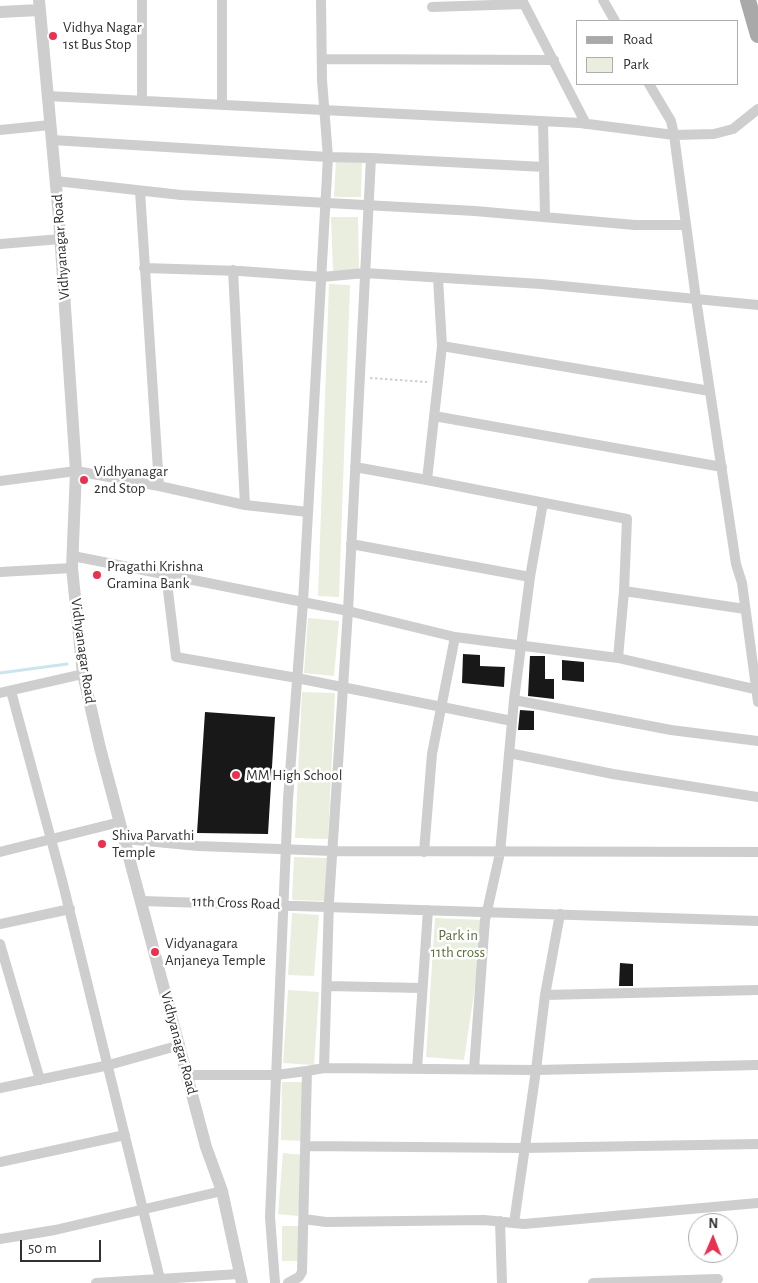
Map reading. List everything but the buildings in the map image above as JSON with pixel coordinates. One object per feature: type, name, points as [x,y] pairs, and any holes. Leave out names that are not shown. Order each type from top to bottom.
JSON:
[{"type":"main road","points":[[748,0],[758,35]]},
{"type":"street","points":[[142,0],[142,100]]},
{"type":"street","points":[[222,0],[222,104]]},
{"type":"street","points":[[275,1283],[270,1217],[286,848],[303,602],[328,157],[324,110],[321,0]]},
{"type":"street","points":[[603,0],[614,20]]},
{"type":"street","points":[[432,7],[523,2],[586,124]]},
{"type":"street","points":[[0,12],[39,5]]},
{"type":"street","name":"Vidhyanagar Road","points":[[39,5],[61,239],[76,471],[73,562],[83,674],[100,748],[206,1147],[222,1191],[241,1278]]},
{"type":"street","points":[[322,59],[554,60]]},
{"type":"street","points":[[650,85],[671,121],[674,135],[696,299],[736,564],[742,583],[758,702]]},
{"type":"street","points":[[47,96],[543,121],[586,124],[674,135],[714,134],[733,130],[758,109]]},
{"type":"street","points":[[543,121],[545,217]]},
{"type":"street","points":[[0,130],[50,125]]},
{"type":"street","points":[[52,140],[328,157],[544,167]]},
{"type":"street","points":[[324,1068],[329,906],[348,611],[371,158]]},
{"type":"street","points":[[56,182],[181,195],[326,202],[635,225],[686,225]]},
{"type":"street","points":[[140,191],[159,486]]},
{"type":"street","points":[[0,244],[61,239]]},
{"type":"street","points":[[144,268],[233,270],[322,277],[365,273],[540,284],[758,305]]},
{"type":"street","points":[[233,270],[245,506]]},
{"type":"street","points":[[427,480],[442,346],[438,278]]},
{"type":"street","points":[[442,346],[710,391]]},
{"type":"street","points":[[434,416],[722,467]]},
{"type":"street","points":[[355,468],[427,480],[627,520],[624,591],[618,658]]},
{"type":"street","points":[[0,481],[76,471],[159,486],[245,506],[308,512]]},
{"type":"street","points":[[474,1069],[487,912],[500,852],[514,700],[530,578],[543,503]]},
{"type":"street","points":[[351,544],[530,578]]},
{"type":"street","points":[[0,572],[73,562],[166,574],[348,611],[455,637],[618,658],[757,689]]},
{"type":"street","points":[[166,574],[176,657],[297,678],[441,709],[512,721]]},
{"type":"street","points":[[624,591],[745,609]]},
{"type":"street","points":[[424,852],[432,754],[455,637]]},
{"type":"street","points":[[0,693],[83,674]]},
{"type":"street","points":[[11,690],[70,909],[161,1281]]},
{"type":"street","points":[[514,700],[670,730],[758,741]]},
{"type":"street","points":[[509,753],[613,774],[758,797]]},
{"type":"street","points":[[0,852],[52,841],[120,822]]},
{"type":"street","points":[[125,839],[198,846],[332,851],[758,852]]},
{"type":"street","name":"11th Cross Road","points":[[142,901],[758,921]]},
{"type":"street","points":[[0,924],[70,909]]},
{"type":"street","points":[[417,1069],[428,910]]},
{"type":"street","points":[[514,1223],[545,995],[560,914]]},
{"type":"street","points":[[0,944],[40,1080]]},
{"type":"street","points":[[327,986],[422,988]]},
{"type":"street","points":[[545,995],[758,990]]},
{"type":"street","points":[[0,1088],[109,1065],[180,1045]]},
{"type":"street","points":[[188,1075],[276,1075],[324,1068],[536,1070],[758,1064]]},
{"type":"street","points":[[288,1283],[299,1277],[302,1272],[307,1071]]},
{"type":"street","points":[[0,1162],[125,1135]]},
{"type":"street","points":[[306,1146],[523,1148],[758,1144]]},
{"type":"street","points":[[0,1239],[55,1230],[222,1191]]},
{"type":"street","points":[[304,1219],[326,1222],[376,1220],[500,1221],[524,1224],[758,1202]]},
{"type":"street","points":[[500,1221],[502,1283]]},
{"type":"street","points":[[96,1283],[241,1278]]},
{"type":"street","points":[[593,1283],[718,1279]]},
{"type":"path","points":[[360,377],[438,382]]},
{"type":"green space","points":[[336,159],[362,160],[361,197],[334,197]]},
{"type":"green space","points":[[331,217],[358,217],[359,270],[333,271]]},
{"type":"green space","points":[[329,284],[350,285],[339,597],[318,596]]},
{"type":"green space","points":[[308,618],[339,621],[334,676],[304,673]]},
{"type":"green space","points":[[302,692],[335,693],[328,839],[295,838]]},
{"type":"green space","points":[[294,857],[327,858],[325,901],[292,900]]},
{"type":"green space","points":[[292,913],[319,915],[314,976],[288,975]]},
{"type":"green space","name":"Park in 11th cross","points":[[435,918],[485,920],[464,1060],[426,1057]]},
{"type":"green space","points":[[288,990],[319,992],[314,1065],[283,1063]]},
{"type":"green space","points":[[282,1082],[304,1082],[303,1141],[281,1140]]},
{"type":"green space","points":[[283,1153],[304,1155],[298,1216],[278,1214]]},
{"type":"green space","points":[[282,1226],[301,1226],[301,1261],[282,1261]]},
{"type":"waterway","points":[[0,673],[67,664]]},
{"type":"place","name":"Vidhya Nagar 1st Bus Stop","points":[[53,36]]},
{"type":"place","name":"Vidhyanagar 2nd Stop","points":[[84,480]]},
{"type":"place","name":"Pragathi Krishna Gramina Bank","points":[[97,575]]},
{"type":"place","name":"MM High School","points":[[236,775]]},
{"type":"place","name":"Shiva Parvathi Temple","points":[[102,844]]},
{"type":"place","name":"Vidyanagara Anjaneya Temple","points":[[155,952]]}]
